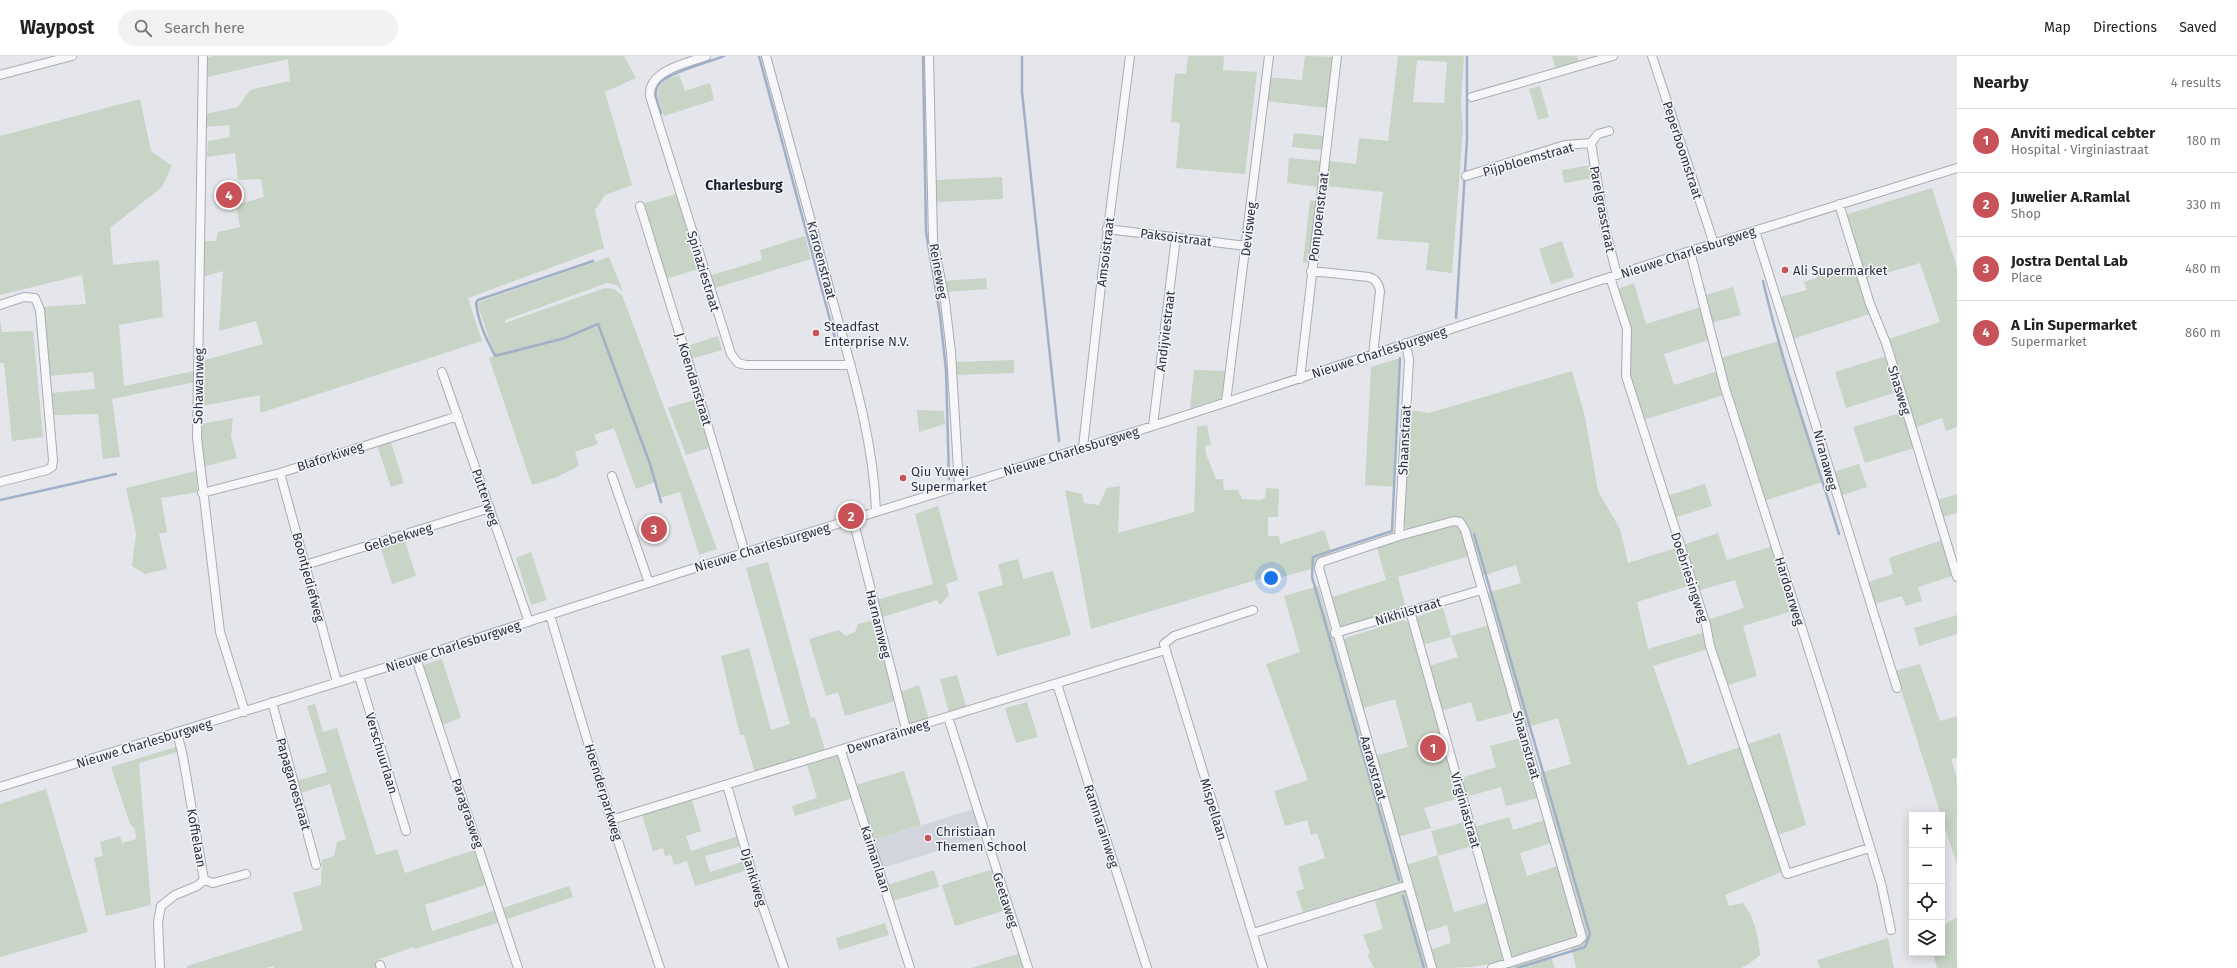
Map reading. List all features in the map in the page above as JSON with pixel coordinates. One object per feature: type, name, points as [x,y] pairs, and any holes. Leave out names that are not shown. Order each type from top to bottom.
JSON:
[{"type":"street","points":[[0,75],[72,56]]},
{"type":"street","name":"Sohawanweg","points":[[202,56],[197,438],[202,493],[220,632],[246,712]]},
{"type":"street","name":"Spinaziestraat","points":[[706,56],[661,74],[654,80],[650,90],[652,107],[731,354],[738,363],[746,365],[850,365]]},
{"type":"street","name":"Kraroenstraat","points":[[766,56],[850,365],[868,440],[875,482],[876,512]]},
{"type":"street","name":"Reineweg","points":[[929,56],[933,240],[945,300],[951,352],[959,486]]},
{"type":"street","name":"Amsoistraat","points":[[1083,447],[1107,229],[1130,56]]},
{"type":"street","name":"Devisweg","points":[[1226,402],[1269,56]]},
{"type":"street","name":"Pompoenstraat","points":[[1300,379],[1311,271],[1337,56]]},
{"type":"street","points":[[1472,97],[1613,56]]},
{"type":"street","name":"Peperboomstraat","points":[[1652,56],[1714,244]]},
{"type":"street","name":"Pijpbloemstraat","points":[[1466,176],[1565,145],[1591,143],[1598,134],[1609,131]]},
{"type":"street","name":"Parelgrasstraat","points":[[1591,143],[1614,276]]},
{"type":"street","name":"Nieuwe Charlesburgweg","points":[[0,787],[246,712],[272,702],[1153,426],[1690,251],[1957,168]]},
{"type":"street","name":"Shasweg","points":[[1838,204],[1870,304],[1886,343],[1957,577]]},
{"type":"street","name":"J. Koendanstraat","points":[[640,206],[702,405],[745,553]]},
{"type":"street","name":"Paksoistraat","points":[[1107,229],[1246,246]]},
{"type":"street","name":"Niranaweg","points":[[1755,231],[1812,409],[1832,485],[1897,688]]},
{"type":"street","name":"Andijviestraat","points":[[1153,426],[1176,237]]},
{"type":"street","name":"Hardoarweg","points":[[1690,251],[1725,388],[1794,601],[1888,912],[1891,930]]},
{"type":"street","points":[[1311,271],[1369,277],[1379,285],[1380,292],[1373,355]]},
{"type":"street","name":"Doebriesingweg","points":[[1614,276],[1627,329],[1626,376],[1706,625],[1710,646],[1787,874],[1869,848]]},
{"type":"street","points":[[0,305],[24,297],[35,298],[40,310],[53,460],[52,467],[48,470],[0,482]]},
{"type":"street","name":"Shaanstraat","points":[[1399,536],[1409,360],[1406,343]]},
{"type":"street","name":"Putterweg","points":[[442,372],[529,622]]},
{"type":"street","name":"Blaforkiweg","points":[[202,493],[280,473],[458,416]]},
{"type":"street","name":"Boontjediefweg","points":[[280,473],[337,682]]},
{"type":"street","points":[[612,476],[649,584]]},
{"type":"street","name":"Gelebekweg","points":[[305,565],[490,508]]},
{"type":"street","name":"Harnamweg","points":[[853,520],[906,730]]},
{"type":"street","name":"Shaanstraat","points":[[1318,568],[1322,562],[1399,536],[1454,521],[1460,522],[1465,530],[1582,937],[1578,941],[1492,968]]},
{"type":"street","name":"Aaravstraat","points":[[1318,568],[1432,968]]},
{"type":"street","name":"Nikhilstraat","points":[[1336,633],[1481,590]]},
{"type":"street","points":[[1165,650],[1164,644],[1174,636],[1253,610]]},
{"type":"street","name":"Virginiastraat","points":[[1410,611],[1509,963]]},
{"type":"street","name":"Hoenderparkweg","points":[[550,615],[611,820],[660,968]]},
{"type":"street","name":"Dewnarainweg","points":[[611,820],[841,751],[1165,650]]},
{"type":"street","name":"Mispellaan","points":[[1165,650],[1264,968]]},
{"type":"street","name":"Paragrasweg","points":[[416,658],[518,968]]},
{"type":"street","name":"Verschuurlaan","points":[[359,676],[406,831]]},
{"type":"street","name":"Ramnarainweg","points":[[1057,684],[1147,968]]},
{"type":"street","name":"Papagaroestraat","points":[[272,702],[316,865]]},
{"type":"street","name":"Geetaweg","points":[[948,717],[1028,968]]},
{"type":"street","name":"Koffielaan","points":[[160,968],[158,922],[161,906],[175,895],[197,886],[204,880],[183,757],[177,732]]},
{"type":"street","name":"Kaimanlaan","points":[[841,751],[910,968]]},
{"type":"street","name":"Djankiweg","points":[[727,785],[756,887],[784,968]]},
{"type":"street","points":[[204,880],[213,883],[246,874]]},
{"type":"street","points":[[1253,933],[1408,885]]},
{"type":"shaded area","name":"Christiaan Themen School","points":[[974,809],[983,837],[883,868],[874,840]]},
{"type":"green space","points":[[213,56],[624,56],[636,78],[605,92],[632,185],[605,195],[595,210],[604,248],[468,298],[482,341],[260,413],[260,395],[202,406],[202,361],[263,344],[256,321],[219,331],[223,271],[203,277],[204,241],[216,241],[218,232],[240,227],[236,205],[264,197],[261,179],[238,180],[235,153],[207,157],[208,141],[230,137],[229,125],[206,127],[206,114],[238,107],[250,90],[290,81],[288,59],[207,77],[207,58]]},
{"type":"green space","points":[[1188,56],[1224,56],[1223,70],[1257,72],[1245,174],[1176,168],[1180,123],[1171,122],[1175,73],[1186,74]]},
{"type":"green space","points":[[1305,56],[1334,57],[1328,108],[1265,101],[1268,77],[1302,80]]},
{"type":"green space","points":[[1398,56],[1464,56],[1461,104],[1463,129],[1452,273],[1426,270],[1429,243],[1377,239],[1383,192],[1326,186],[1329,161],[1356,164],[1359,138],[1388,141]],"holes":[[[1417,60],[1447,62],[1444,103],[1413,102]]]},
{"type":"green space","points":[[1552,56],[1577,56],[1579,63],[1556,69]]},
{"type":"green space","points":[[679,75],[685,91],[710,83],[714,100],[664,116],[658,98],[659,86],[668,79]]},
{"type":"green space","points":[[1540,86],[1549,117],[1538,120],[1529,89]]},
{"type":"green space","points":[[140,99],[151,151],[172,166],[162,187],[110,228],[113,265],[159,260],[163,317],[119,325],[124,386],[194,371],[195,382],[112,399],[120,457],[103,459],[98,414],[54,415],[51,393],[95,389],[93,372],[49,376],[43,307],[86,304],[82,275],[0,295],[0,136]]},
{"type":"green space","points":[[1294,133],[1324,136],[1323,150],[1292,147]]},
{"type":"green space","points":[[1289,158],[1321,161],[1318,187],[1287,183]]},
{"type":"green space","points":[[1591,165],[1593,178],[1564,183],[1562,170]]},
{"type":"green space","points":[[1002,177],[1003,199],[936,202],[936,180]]},
{"type":"green space","points":[[1932,188],[1957,268],[1957,427],[1946,431],[1942,418],[1914,428],[1888,339],[1940,322],[1920,263],[1865,279],[1845,215]]},
{"type":"green space","points":[[676,194],[699,269],[665,279],[642,204]]},
{"type":"green space","points":[[1310,200],[1316,201],[1309,263],[1303,262]]},
{"type":"green space","points":[[805,236],[811,259],[712,289],[708,276],[762,260],[760,250]]},
{"type":"green space","points":[[1562,241],[1574,277],[1551,284],[1539,249]]},
{"type":"green space","points":[[609,257],[623,291],[616,285],[607,283],[505,320],[505,323],[605,288],[614,289],[622,295],[717,549],[699,555],[680,492],[660,498],[655,482],[636,489],[614,428],[594,435],[598,444],[575,452],[579,466],[557,477],[532,485],[489,358],[495,356],[477,304],[479,302]]},
{"type":"green space","points":[[1854,264],[1870,314],[1792,339],[1780,297],[1807,290],[1804,282],[1817,278],[1816,275]]},
{"type":"green space","points":[[986,278],[987,289],[946,292],[944,281]]},
{"type":"green space","points":[[1634,283],[1646,324],[1701,307],[1709,340],[1664,354],[1674,385],[1718,371],[1724,395],[1643,420],[1629,373],[1630,331],[1617,289]]},
{"type":"green space","points":[[1733,287],[1741,315],[1711,323],[1705,295]]},
{"type":"green space","points":[[0,320],[2,332],[33,331],[43,437],[12,441],[4,363],[0,363]]},
{"type":"green space","points":[[718,336],[722,350],[691,359],[687,346]]},
{"type":"green space","points":[[1779,341],[1822,482],[1764,501],[1720,358]]},
{"type":"green space","points":[[1886,356],[1897,392],[1846,408],[1835,372]]},
{"type":"green space","points":[[1400,358],[1394,487],[1365,485],[1371,367]]},
{"type":"green space","points":[[1014,360],[1014,373],[956,375],[955,362]]},
{"type":"green space","points":[[1194,370],[1227,371],[1224,398],[1190,408]]},
{"type":"green space","points":[[1572,371],[1585,417],[1598,491],[1620,529],[1628,563],[1679,547],[1691,585],[1637,602],[1648,649],[1705,632],[1708,649],[1653,666],[1688,765],[1780,733],[1806,825],[1778,835],[1789,869],[1725,895],[1729,906],[1743,903],[1753,921],[1757,934],[1760,955],[1749,964],[1741,968],[1576,968],[1571,947],[1585,936],[1585,931],[1539,773],[1571,764],[1558,718],[1525,728],[1487,593],[1521,583],[1516,565],[1482,576],[1469,527],[1464,519],[1453,517],[1408,530],[1404,526],[1410,410],[1429,413]]},
{"type":"green space","points":[[697,399],[712,447],[686,455],[668,408]]},
{"type":"green space","points":[[917,410],[944,411],[945,424],[919,432]]},
{"type":"green space","points":[[1904,412],[1914,448],[1865,463],[1853,427]]},
{"type":"green space","points":[[233,418],[231,436],[237,458],[203,467],[201,424]]},
{"type":"green space","points":[[1207,425],[1211,445],[1205,446],[1206,454],[1216,479],[1223,479],[1224,490],[1238,490],[1242,499],[1260,500],[1265,498],[1266,488],[1279,489],[1278,517],[1268,517],[1268,536],[1279,536],[1280,544],[1324,530],[1332,554],[1319,560],[1315,568],[1279,578],[1276,574],[1091,629],[1065,490],[1082,494],[1084,503],[1099,505],[1107,488],[1120,486],[1118,533],[1194,512],[1197,427]]},
{"type":"green space","points":[[390,440],[404,483],[391,487],[377,445]]},
{"type":"green space","points":[[1859,464],[1867,487],[1840,496],[1833,472]]},
{"type":"green space","points":[[196,471],[198,492],[161,498],[167,532],[159,534],[167,569],[145,574],[132,566],[136,533],[126,488]]},
{"type":"green space","points":[[1705,484],[1712,506],[1673,518],[1666,496]]},
{"type":"green space","points":[[1957,494],[1957,513],[1942,517],[1937,500]]},
{"type":"green space","points":[[938,506],[958,580],[946,584],[949,595],[940,605],[937,600],[880,618],[876,600],[933,584],[915,514]]},
{"type":"green space","points":[[1453,525],[1458,526],[1462,530],[1469,556],[1398,577],[1407,612],[1340,630],[1329,598],[1386,580],[1377,547]]},
{"type":"green space","points":[[1718,533],[1727,560],[1773,546],[1785,582],[1789,612],[1743,626],[1757,676],[1725,686],[1707,620],[1744,608],[1735,580],[1697,591],[1683,545]]},
{"type":"green space","points":[[404,538],[416,576],[392,584],[380,546]]},
{"type":"green space","points":[[1942,540],[1955,575],[1918,587],[1922,601],[1906,606],[1902,596],[1875,604],[1868,582],[1893,574],[1889,558]]},
{"type":"green space","points":[[531,552],[547,600],[531,605],[516,558]]},
{"type":"green space","points":[[1018,559],[1023,579],[1053,571],[1071,635],[997,656],[978,592],[1003,585],[998,564]]},
{"type":"green space","points":[[768,562],[811,718],[815,717],[825,750],[755,773],[744,735],[740,735],[721,656],[749,648],[771,730],[790,724],[746,568]]},
{"type":"green space","points":[[1318,586],[1428,968],[1374,968],[1367,954],[1370,953],[1363,935],[1383,929],[1372,891],[1303,912],[1296,891],[1304,889],[1298,867],[1325,858],[1317,833],[1311,835],[1307,820],[1285,826],[1274,791],[1308,780],[1266,664],[1300,652],[1284,596]]},
{"type":"green space","points":[[1443,608],[1451,636],[1489,625],[1514,712],[1477,722],[1471,702],[1441,711],[1429,666],[1458,657],[1451,637],[1422,645],[1416,618]]},
{"type":"green space","points":[[1957,615],[1957,634],[1919,646],[1914,628]]},
{"type":"green space","points":[[874,620],[895,701],[845,716],[838,692],[826,696],[809,639],[839,630],[846,636],[855,632],[858,624]]},
{"type":"green space","points":[[1403,620],[1407,621],[1410,626],[1459,798],[1424,808],[1431,828],[1398,837],[1374,756],[1408,747],[1395,699],[1360,709],[1343,640],[1348,637]]},
{"type":"green space","points":[[442,659],[461,718],[442,725],[423,665]]},
{"type":"green space","points":[[1920,664],[1940,721],[1957,716],[1957,757],[1951,759],[1957,778],[1957,865],[1945,827],[1945,812],[1940,812],[1895,671]]},
{"type":"green space","points":[[957,675],[967,709],[949,713],[940,679]]},
{"type":"green space","points":[[919,685],[929,720],[911,725],[908,722],[901,692]]},
{"type":"green space","points":[[1027,702],[1038,737],[1016,743],[1005,708]]},
{"type":"green space","points":[[315,704],[323,732],[337,728],[376,855],[397,849],[405,873],[477,849],[488,884],[425,905],[432,931],[496,910],[500,922],[415,949],[414,947],[377,960],[379,968],[274,968],[273,966],[266,968],[187,968],[187,966],[303,930],[293,893],[321,885],[322,860],[334,856],[337,842],[346,839],[330,784],[300,793],[297,781],[327,772],[307,706]]},
{"type":"green space","points":[[1520,738],[1538,798],[1506,806],[1501,787],[1466,797],[1461,778],[1496,767],[1490,746]]},
{"type":"green space","points":[[176,747],[177,752],[139,763],[151,905],[106,916],[94,858],[103,856],[100,842],[120,836],[122,843],[136,839],[135,829],[130,824],[111,767]]},
{"type":"green space","points":[[837,756],[840,758],[853,798],[795,816],[792,806],[817,798],[807,765]]},
{"type":"green space","points":[[904,771],[921,825],[874,840],[856,785]]},
{"type":"green space","points":[[46,789],[88,932],[0,957],[0,804]]},
{"type":"green space","points":[[692,800],[701,831],[686,836],[691,851],[738,836],[741,846],[705,856],[710,872],[745,861],[748,870],[695,886],[687,861],[674,865],[671,855],[665,856],[663,848],[653,851],[642,815]]},
{"type":"green space","points":[[1509,817],[1513,830],[1545,820],[1551,843],[1520,853],[1527,876],[1558,866],[1578,931],[1573,940],[1514,956],[1510,953],[1474,827]]},
{"type":"green space","points":[[1465,822],[1472,846],[1438,856],[1454,912],[1489,902],[1504,958],[1482,966],[1436,968],[1430,950],[1451,943],[1447,925],[1426,932],[1406,865],[1438,855],[1431,831]]},
{"type":"green space","points":[[993,869],[1006,910],[955,926],[942,885]]},
{"type":"green space","points":[[934,870],[939,887],[893,901],[888,885]]},
{"type":"green space","points":[[569,886],[573,897],[507,919],[503,908]]},
{"type":"green space","points":[[1957,917],[1957,968],[1937,968],[1934,956],[1945,956],[1945,924]]},
{"type":"green space","points":[[885,923],[889,935],[839,950],[836,938]]},
{"type":"green space","points":[[1888,938],[1894,968],[1820,968],[1817,960]]},
{"type":"green space","points":[[1020,953],[1025,968],[972,968]]},
{"type":"green space","points":[[1550,953],[1555,968],[1503,968]]},
{"type":"waterway","points":[[661,113],[656,99],[658,85],[670,76],[679,72],[724,56]]},
{"type":"waterway","points":[[759,56],[836,342]]},
{"type":"waterway","points":[[923,56],[926,232],[940,315],[946,370],[949,479]]},
{"type":"waterway","points":[[1022,56],[1022,92],[1059,441]]},
{"type":"waterway","points":[[1456,318],[1467,139],[1467,56]]},
{"type":"waterway","points":[[593,261],[478,300],[476,303],[479,317],[495,356],[565,338],[598,324],[650,464],[661,502]]},
{"type":"waterway","points":[[1763,281],[1789,377],[1839,534]]},
{"type":"waterway","points":[[1399,880],[1312,577],[1313,557],[1392,531],[1400,358]]},
{"type":"waterway","points":[[0,500],[116,474]]},
{"type":"waterway","points":[[1474,534],[1590,934],[1585,947],[1517,968]]},
{"type":"waterway","points":[[1403,896],[1424,968]]},
{"type":"place","name":"A Lin Supermarket","points":[[229,195]]},
{"type":"place","name":"Ali Supermarket","points":[[1785,270]]},
{"type":"place","name":"Steadfast Enterprise N.V.","points":[[816,333]]},
{"type":"place","name":"Qiu Yuwei Supermarket","points":[[903,478]]},
{"type":"place","name":"Juwelier A.Ramlal","points":[[851,516]]},
{"type":"place","name":"Jostra Dental Lab","points":[[654,529]]},
{"type":"place","name":"Anviti medical cebter","points":[[1433,748]]},
{"type":"place","name":"Christiaan Themen School","points":[[928,838]]},
{"type":"district","name":"Charlesburg","points":[[744,185]]}]
